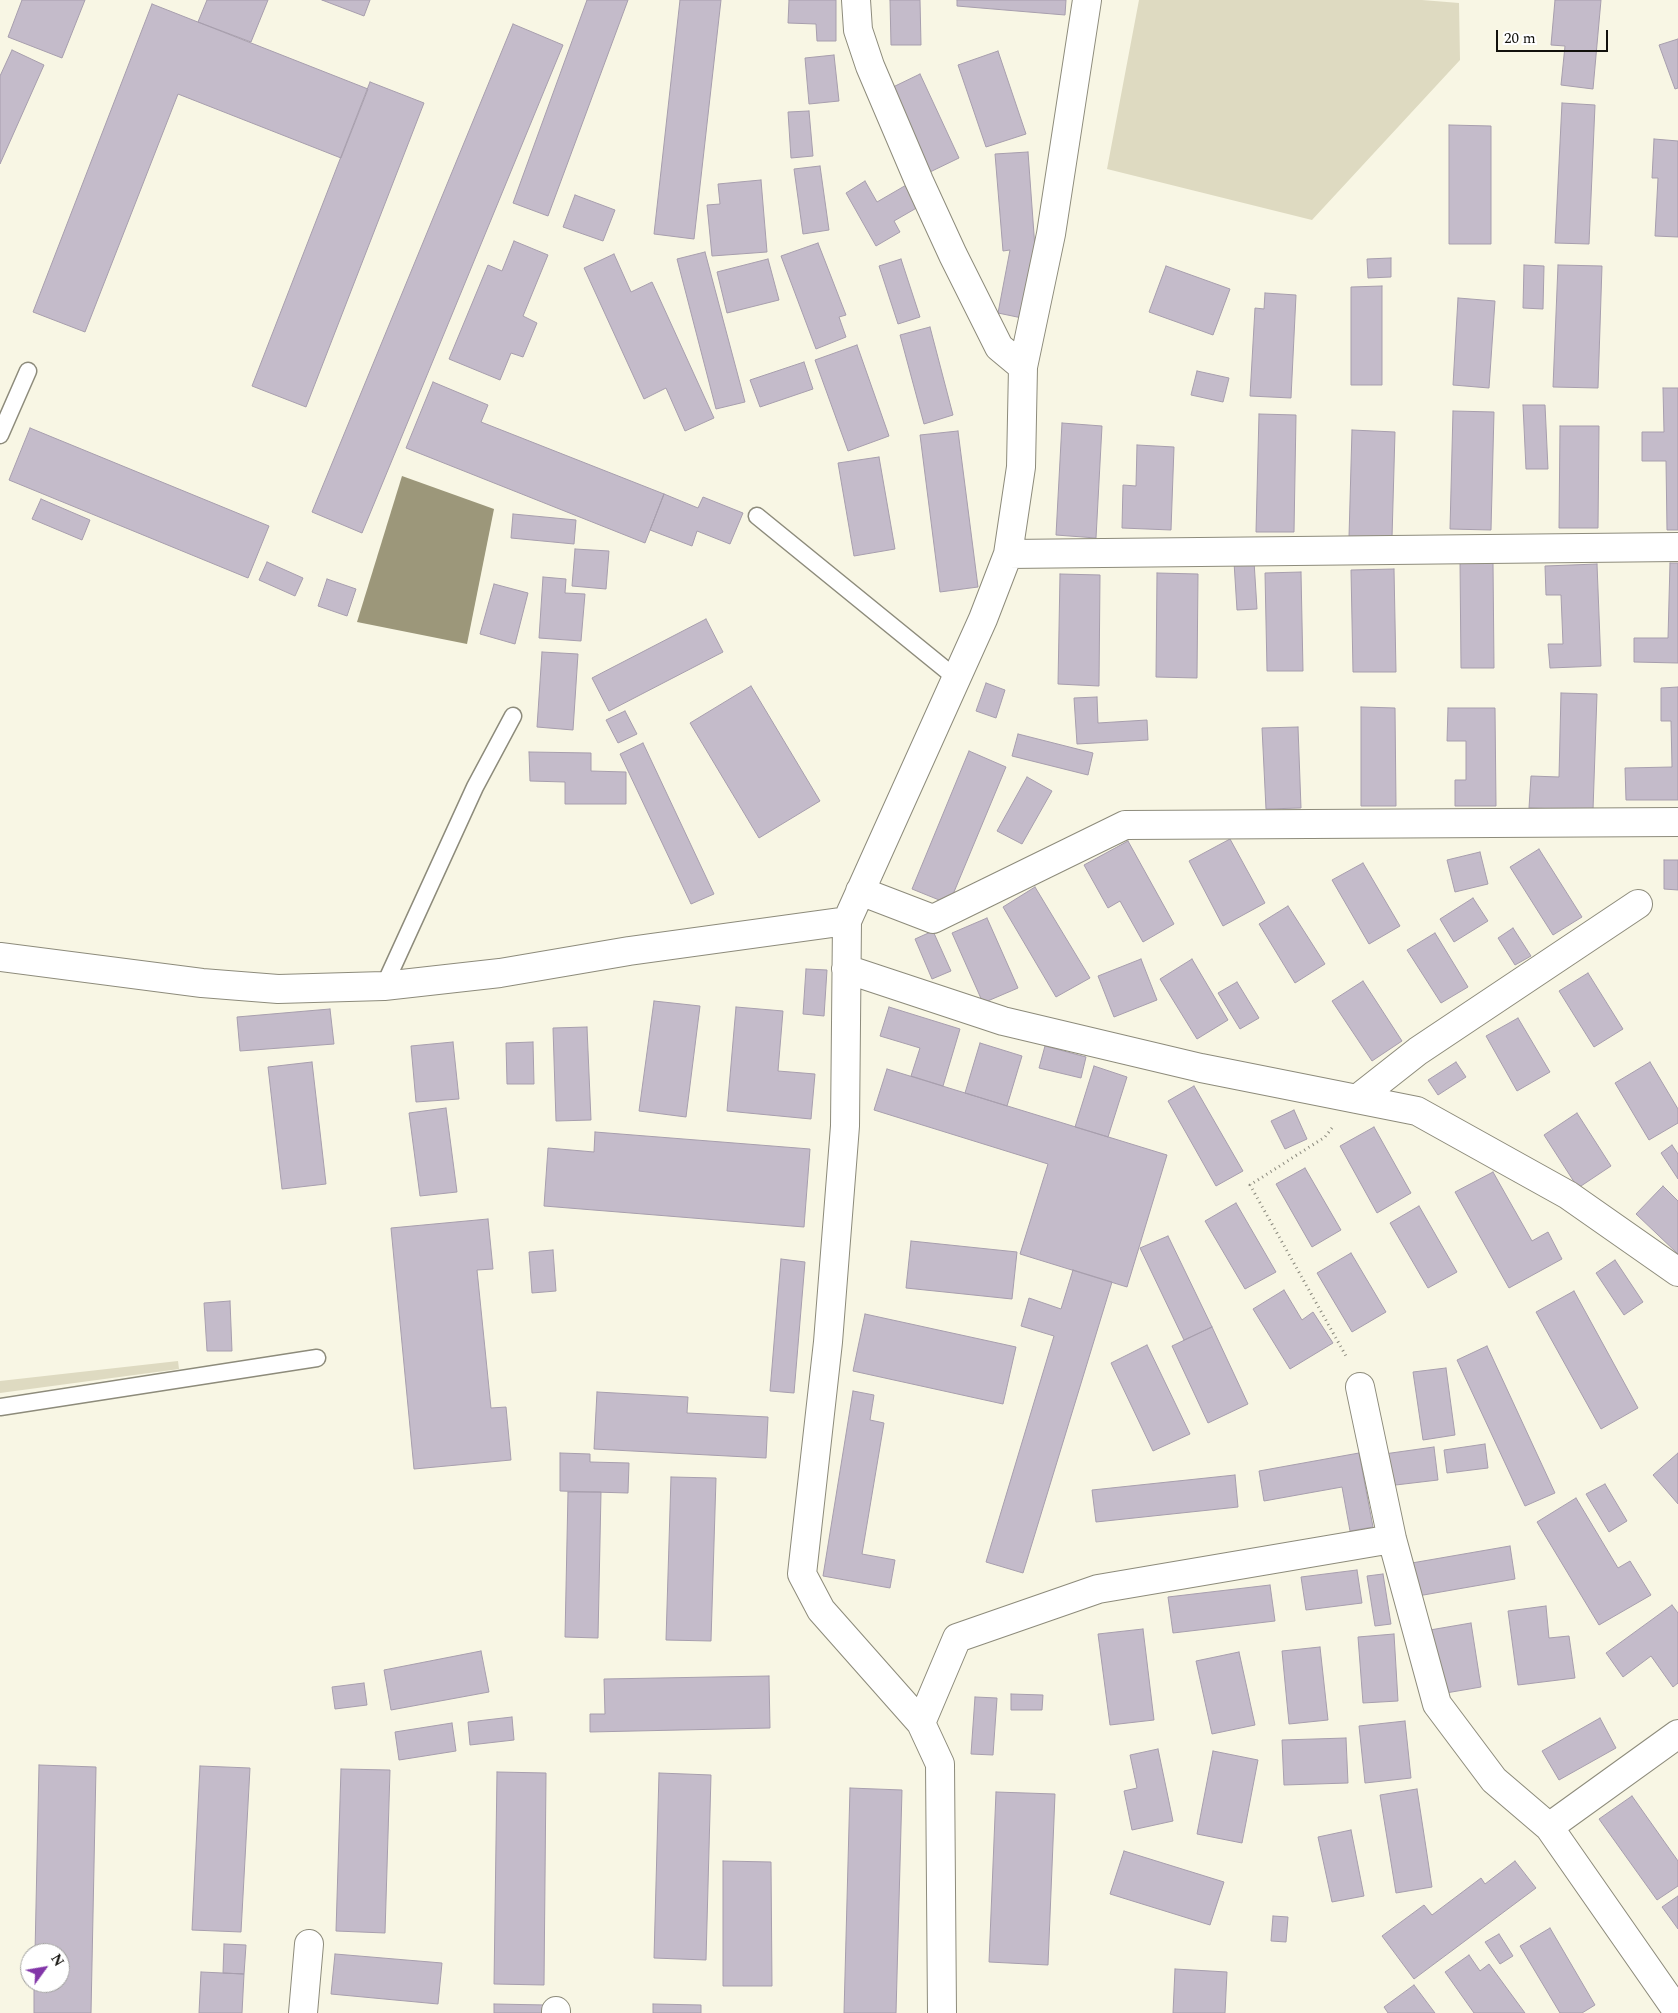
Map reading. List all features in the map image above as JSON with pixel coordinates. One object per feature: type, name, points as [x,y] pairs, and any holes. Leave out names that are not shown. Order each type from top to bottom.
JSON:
[{"type":"street","points":[[856,0],[858,30],[870,66],[941,230],[999,347],[1024,367]]},
{"type":"street","points":[[942,2013],[940,1764],[921,1723],[821,1610],[802,1574],[828,1342],[845,1126],[847,921],[983,618],[1008,554],[1021,467],[1024,367],[1051,234],[1087,0]]},
{"type":"street","points":[[1008,554],[1678,547]]},
{"type":"street","points":[[860,891],[933,919],[1126,825],[1678,822]]},
{"type":"street","points":[[1357,1099],[1418,1051],[1638,904]]},
{"type":"street","points":[[0,957],[202,983],[278,989],[384,986],[500,973],[629,951],[847,921]]},
{"type":"street","points":[[846,970],[1003,1022],[1201,1068],[1417,1111],[1568,1194],[1678,1272]]},
{"type":"street","points":[[1360,1387],[1392,1539],[1438,1704],[1494,1780],[1549,1827],[1678,2012]]},
{"type":"street","points":[[921,1723],[957,1638],[1098,1589],[1392,1539]]},
{"type":"street","points":[[1549,1827],[1678,1734]]},
{"type":"street","points":[[303,2013],[309,1944]]},
{"type":"lane","points":[[0,435],[28,371]]},
{"type":"lane","points":[[757,516],[956,678]]},
{"type":"lane","points":[[384,986],[475,787],[513,716]]},
{"type":"lane","points":[[0,1407],[317,1358]]},
{"type":"path","points":[[1357,1099],[1325,1136],[1250,1185],[1349,1360],[1360,1387]]},
{"type":"shaded area","points":[[1139,0],[1422,0],[1459,3],[1460,60],[1312,220],[1107,169]]},
{"type":"shaded area","points":[[402,476],[494,509],[467,644],[357,622]]},
{"type":"shaded area","points":[[178,1361],[179,1369],[0,1393],[0,1381]]},
{"type":"building","points":[[22,0],[85,0],[62,58],[8,37]]},
{"type":"building","points":[[207,0],[268,0],[251,42],[198,22]]},
{"type":"building","points":[[322,0],[370,0],[364,16]]},
{"type":"building","points":[[587,0],[628,0],[548,216],[513,203]]},
{"type":"building","points":[[680,0],[721,0],[694,239],[654,234]]},
{"type":"building","points":[[789,0],[836,0],[836,41],[817,41],[816,24],[788,23]]},
{"type":"building","points":[[890,0],[920,0],[921,45],[891,45]]},
{"type":"building","points":[[957,0],[1066,0],[1065,15],[957,6]]},
{"type":"building","points":[[1555,0],[1601,0],[1593,89],[1561,85],[1565,46],[1551,45]]},
{"type":"building","points":[[152,4],[368,89],[341,158],[178,94],[85,332],[33,312]]},
{"type":"building","points":[[513,24],[563,45],[362,533],[312,512]]},
{"type":"building","points":[[1678,39],[1678,88],[1675,89],[1659,45]]},
{"type":"building","points":[[12,50],[44,65],[0,164],[0,76]]},
{"type":"building","points":[[998,51],[1026,134],[986,147],[958,65]]},
{"type":"building","points":[[834,55],[839,101],[809,104],[805,58]]},
{"type":"building","points":[[920,74],[959,158],[930,172],[891,88]]},
{"type":"building","points":[[370,82],[424,103],[306,407],[252,386]]},
{"type":"building","points":[[1562,103],[1595,105],[1589,244],[1555,243]]},
{"type":"building","points":[[809,111],[813,156],[791,158],[788,112]]},
{"type":"building","points":[[1449,125],[1491,126],[1491,244],[1449,244]]},
{"type":"building","points":[[1654,139],[1678,141],[1678,237],[1655,236],[1658,178],[1652,178]]},
{"type":"building","points":[[1028,152],[1035,248],[1022,318],[998,313],[1010,250],[1003,251],[995,154]]},
{"type":"building","points":[[820,166],[829,230],[803,234],[794,169]]},
{"type":"building","points":[[761,180],[767,252],[712,256],[707,205],[720,204],[718,184]]},
{"type":"building","points":[[865,181],[877,202],[908,184],[920,206],[894,221],[900,232],[876,246],[846,193]]},
{"type":"building","points":[[575,195],[615,210],[603,241],[563,227]]},
{"type":"building","points":[[514,241],[548,255],[523,316],[537,323],[523,357],[511,353],[500,380],[449,359],[488,265],[502,271]]},
{"type":"building","points":[[818,243],[846,315],[839,317],[846,337],[816,349],[781,256]]},
{"type":"building","points":[[705,252],[745,402],[716,409],[677,259]]},
{"type":"building","points":[[614,254],[631,292],[652,282],[714,418],[685,431],[666,388],[644,399],[584,268]]},
{"type":"building","points":[[1391,258],[1391,277],[1368,278],[1367,259]]},
{"type":"building","points":[[768,259],[779,300],[727,313],[717,272]]},
{"type":"building","points":[[901,259],[920,317],[898,324],[879,266]]},
{"type":"building","points":[[1524,265],[1544,266],[1543,309],[1523,308]]},
{"type":"building","points":[[1558,265],[1602,266],[1598,388],[1553,387]]},
{"type":"building","points":[[1166,266],[1230,289],[1213,335],[1149,312]]},
{"type":"building","points":[[1382,286],[1382,385],[1351,385],[1351,287]]},
{"type":"building","points":[[1265,293],[1296,295],[1291,398],[1250,396],[1255,308],[1264,309]]},
{"type":"building","points":[[1458,298],[1495,301],[1489,388],[1453,385]]},
{"type":"building","points":[[930,327],[953,415],[924,424],[900,335]]},
{"type":"building","points":[[857,345],[889,436],[848,451],[815,360]]},
{"type":"building","points":[[804,362],[813,389],[760,407],[750,380]]},
{"type":"building","points":[[1197,371],[1229,378],[1223,402],[1191,395]]},
{"type":"building","points":[[433,382],[488,405],[481,422],[664,494],[645,543],[406,448]]},
{"type":"building","points":[[1663,388],[1678,388],[1678,530],[1667,530],[1666,461],[1642,461],[1642,432],[1664,432]]},
{"type":"building","points":[[1523,405],[1545,405],[1548,469],[1526,469]]},
{"type":"building","points":[[1453,411],[1494,412],[1491,530],[1450,529]]},
{"type":"building","points":[[1259,414],[1296,415],[1294,532],[1256,532]]},
{"type":"building","points":[[1062,423],[1102,426],[1096,538],[1056,535]]},
{"type":"building","points":[[1560,426],[1599,426],[1598,528],[1559,528]]},
{"type":"building","points":[[30,428],[269,526],[248,578],[9,480]]},
{"type":"building","points":[[1352,430],[1395,432],[1392,538],[1349,537]]},
{"type":"building","points":[[958,431],[978,587],[940,592],[920,435]]},
{"type":"building","points":[[1137,445],[1174,447],[1171,530],[1122,528],[1123,485],[1136,486]]},
{"type":"building","points":[[879,457],[895,549],[854,556],[838,463]]},
{"type":"building","points":[[664,494],[698,508],[703,497],[743,513],[730,544],[697,531],[692,546],[650,530]]},
{"type":"building","points":[[41,499],[90,520],[82,540],[32,519]]},
{"type":"building","points":[[513,514],[576,520],[574,544],[511,538]]},
{"type":"building","points":[[575,549],[609,551],[606,589],[572,586]]},
{"type":"building","points":[[1254,561],[1257,609],[1237,610],[1234,562]]},
{"type":"building","points":[[1493,561],[1494,668],[1461,668],[1460,562]]},
{"type":"building","points":[[267,562],[303,578],[295,596],[259,580]]},
{"type":"building","points":[[1670,563],[1678,563],[1678,663],[1634,662],[1634,638],[1668,638]]},
{"type":"building","points":[[1597,564],[1601,666],[1550,668],[1548,644],[1563,644],[1561,595],[1546,595],[1545,566]]},
{"type":"building","points":[[1394,569],[1396,672],[1353,672],[1351,570]]},
{"type":"building","points":[[1301,572],[1303,671],[1267,671],[1265,573]]},
{"type":"building","points":[[1157,573],[1198,574],[1197,678],[1156,677]]},
{"type":"building","points":[[1060,574],[1100,575],[1099,686],[1058,684]]},
{"type":"building","points":[[543,577],[566,579],[565,593],[585,594],[581,641],[539,638]]},
{"type":"building","points":[[327,579],[356,589],[347,616],[318,606]]},
{"type":"building","points":[[494,584],[528,593],[515,644],[480,634]]},
{"type":"building","points":[[706,619],[723,652],[609,711],[592,678]]},
{"type":"building","points":[[542,652],[578,654],[573,730],[537,727]]},
{"type":"building","points":[[986,683],[1005,690],[996,718],[976,711]]},
{"type":"building","points":[[751,686],[820,801],[759,838],[690,723]]},
{"type":"building","points":[[1678,687],[1678,800],[1626,800],[1625,768],[1672,767],[1671,721],[1661,721],[1661,688]]},
{"type":"building","points":[[1561,693],[1597,694],[1593,810],[1529,808],[1531,776],[1559,777]]},
{"type":"building","points":[[1097,697],[1098,723],[1147,720],[1148,740],[1077,744],[1074,698]]},
{"type":"building","points":[[1361,707],[1395,708],[1396,806],[1361,806]]},
{"type":"building","points":[[1448,708],[1495,708],[1496,806],[1455,806],[1455,780],[1466,780],[1466,741],[1447,741]]},
{"type":"building","points":[[625,711],[637,734],[618,743],[606,720]]},
{"type":"building","points":[[1298,727],[1301,808],[1266,809],[1262,728]]},
{"type":"building","points":[[1018,734],[1093,753],[1088,775],[1012,756]]},
{"type":"building","points":[[643,743],[714,894],[691,904],[620,754]]},
{"type":"building","points":[[969,751],[1006,767],[949,904],[912,889]]},
{"type":"building","points":[[529,752],[591,753],[591,771],[626,772],[626,804],[565,804],[565,782],[530,781]]},
{"type":"building","points":[[1027,777],[1052,791],[1022,844],[997,831]]},
{"type":"building","points":[[1230,839],[1265,903],[1223,926],[1189,861]]},
{"type":"building","points":[[1128,841],[1174,924],[1143,942],[1120,901],[1108,908],[1084,865]]},
{"type":"building","points":[[1539,849],[1582,917],[1553,935],[1510,867]]},
{"type":"building","points":[[1480,852],[1488,884],[1455,892],[1447,860]]},
{"type":"building","points":[[1664,860],[1678,860],[1678,890],[1664,889]]},
{"type":"building","points":[[1363,863],[1400,926],[1369,944],[1332,880]]},
{"type":"building","points":[[1035,887],[1090,978],[1056,997],[1003,907]]},
{"type":"building","points":[[1473,898],[1488,921],[1454,942],[1440,919]]},
{"type":"building","points":[[1288,906],[1325,964],[1295,983],[1259,924]]},
{"type":"building","points":[[987,918],[1018,988],[983,1003],[952,933]]},
{"type":"building","points":[[1513,928],[1531,956],[1515,965],[1498,938]]},
{"type":"building","points":[[933,931],[951,971],[932,979],[915,939]]},
{"type":"building","points":[[1435,933],[1468,987],[1441,1003],[1407,950]]},
{"type":"building","points":[[1141,959],[1157,1000],[1114,1017],[1098,976]]},
{"type":"building","points":[[1192,959],[1228,1020],[1197,1039],[1160,979]]},
{"type":"building","points":[[806,969],[827,970],[824,1016],[803,1014]]},
{"type":"building","points":[[1588,973],[1623,1029],[1594,1047],[1559,991]]},
{"type":"building","points":[[1363,981],[1402,1041],[1372,1061],[1332,1001]]},
{"type":"building","points":[[1237,982],[1259,1018],[1240,1029],[1218,993]]},
{"type":"building","points":[[654,1001],[700,1006],[686,1117],[639,1111]]},
{"type":"building","points":[[736,1007],[783,1011],[778,1071],[815,1074],[811,1119],[727,1111]]},
{"type":"building","points":[[889,1007],[960,1029],[943,1086],[911,1076],[920,1048],[880,1036]]},
{"type":"building","points":[[330,1009],[334,1044],[240,1051],[237,1017]]},
{"type":"building","points":[[1518,1018],[1550,1072],[1517,1091],[1486,1036]]},
{"type":"building","points":[[587,1027],[591,1120],[556,1121],[553,1028]]},
{"type":"building","points":[[453,1042],[459,1099],[416,1102],[411,1046]]},
{"type":"building","points":[[533,1042],[534,1084],[507,1084],[506,1043]]},
{"type":"building","points":[[980,1043],[1022,1056],[1007,1106],[965,1093]]},
{"type":"building","points":[[1045,1046],[1086,1057],[1081,1078],[1039,1068]]},
{"type":"building","points":[[312,1062],[326,1184],[282,1189],[268,1067]]},
{"type":"building","points":[[1456,1062],[1466,1077],[1438,1095],[1428,1080]]},
{"type":"building","points":[[1650,1062],[1678,1109],[1678,1123],[1649,1140],[1615,1083]]},
{"type":"building","points":[[1094,1066],[1127,1077],[1108,1137],[1075,1127]]},
{"type":"building","points":[[887,1069],[1167,1155],[1127,1287],[1020,1254],[1048,1164],[874,1110]]},
{"type":"building","points":[[1194,1086],[1243,1171],[1216,1186],[1168,1101]]},
{"type":"building","points":[[446,1108],[457,1192],[420,1196],[409,1113]]},
{"type":"building","points":[[1294,1110],[1307,1139],[1285,1149],[1271,1121]]},
{"type":"building","points":[[1577,1113],[1611,1166],[1578,1188],[1544,1135]]},
{"type":"building","points":[[1374,1127],[1411,1193],[1377,1213],[1340,1146]]},
{"type":"building","points":[[595,1132],[810,1149],[804,1227],[544,1206],[548,1148],[594,1152]]},
{"type":"building","points":[[1672,1145],[1678,1154],[1678,1179],[1661,1153]]},
{"type":"building","points":[[1305,1168],[1341,1230],[1312,1247],[1276,1184]]},
{"type":"building","points":[[1493,1172],[1532,1241],[1548,1232],[1562,1259],[1509,1288],[1455,1192]]},
{"type":"building","points":[[1663,1186],[1678,1201],[1678,1254],[1636,1214]]},
{"type":"building","points":[[1236,1203],[1276,1272],[1245,1289],[1205,1221]]},
{"type":"building","points":[[1419,1206],[1457,1272],[1428,1288],[1390,1223]]},
{"type":"building","points":[[488,1219],[493,1269],[477,1270],[491,1408],[506,1407],[511,1460],[414,1469],[391,1228]]},
{"type":"building","points":[[1168,1236],[1212,1327],[1184,1340],[1140,1248]]},
{"type":"building","points":[[911,1241],[1017,1252],[1012,1299],[906,1288]]},
{"type":"building","points":[[553,1250],[556,1291],[532,1293],[529,1252]]},
{"type":"building","points":[[1351,1253],[1386,1312],[1352,1332],[1317,1273]]},
{"type":"building","points":[[781,1259],[805,1262],[794,1393],[770,1391]]},
{"type":"building","points":[[1615,1260],[1643,1302],[1624,1315],[1596,1273]]},
{"type":"building","points":[[1073,1270],[1112,1282],[1023,1573],[986,1562],[1054,1336],[1021,1326],[1029,1298],[1061,1309]]},
{"type":"building","points":[[1284,1290],[1302,1320],[1313,1312],[1333,1343],[1290,1369],[1253,1309]]},
{"type":"building","points":[[1574,1291],[1638,1408],[1601,1429],[1536,1312]]},
{"type":"building","points":[[230,1301],[232,1351],[207,1351],[204,1303]]},
{"type":"building","points":[[865,1314],[1016,1347],[1003,1404],[853,1371]]},
{"type":"building","points":[[1212,1327],[1248,1404],[1208,1423],[1172,1346]]},
{"type":"building","points":[[1147,1345],[1190,1434],[1153,1451],[1111,1363]]},
{"type":"building","points":[[1487,1346],[1555,1493],[1525,1506],[1457,1360]]},
{"type":"building","points":[[1446,1368],[1455,1435],[1423,1440],[1413,1372]]},
{"type":"building","points":[[853,1391],[874,1395],[870,1420],[884,1423],[862,1554],[895,1560],[890,1588],[823,1576]]},
{"type":"building","points":[[597,1392],[688,1397],[687,1413],[768,1417],[766,1458],[594,1449]]},
{"type":"building","points":[[1485,1444],[1488,1468],[1447,1473],[1444,1450]]},
{"type":"building","points":[[1434,1447],[1438,1480],[1387,1486],[1384,1454]]},
{"type":"building","points":[[560,1453],[590,1454],[590,1462],[629,1463],[628,1493],[560,1491]]},
{"type":"building","points":[[1359,1453],[1373,1527],[1350,1531],[1342,1487],[1264,1501],[1259,1471]]},
{"type":"building","points":[[1678,1453],[1678,1504],[1653,1475]]},
{"type":"building","points":[[1235,1475],[1238,1507],[1096,1522],[1092,1490]]},
{"type":"building","points":[[671,1477],[716,1478],[711,1641],[666,1640]]},
{"type":"building","points":[[1605,1484],[1627,1521],[1609,1532],[1586,1494]]},
{"type":"building","points":[[568,1492],[601,1492],[598,1638],[565,1637]]},
{"type":"building","points":[[1576,1498],[1618,1568],[1630,1561],[1651,1595],[1599,1625],[1537,1522]]},
{"type":"building","points":[[1510,1546],[1515,1579],[1412,1597],[1406,1564]]},
{"type":"building","points":[[1357,1570],[1362,1603],[1306,1610],[1301,1577]]},
{"type":"building","points":[[1383,1574],[1391,1624],[1375,1626],[1367,1576]]},
{"type":"building","points":[[1270,1585],[1275,1621],[1173,1633],[1168,1597]]},
{"type":"building","points":[[1672,1605],[1678,1613],[1678,1683],[1673,1687],[1651,1656],[1623,1677],[1606,1653]]},
{"type":"building","points":[[1546,1606],[1549,1638],[1569,1636],[1575,1678],[1518,1685],[1508,1611]]},
{"type":"building","points":[[1471,1623],[1481,1687],[1440,1694],[1430,1630]]},
{"type":"building","points":[[1143,1629],[1154,1720],[1110,1725],[1098,1634]]},
{"type":"building","points":[[1394,1634],[1398,1701],[1363,1703],[1358,1637]]},
{"type":"building","points":[[1320,1647],[1328,1720],[1289,1724],[1282,1651]]},
{"type":"building","points":[[481,1651],[489,1692],[391,1710],[384,1670]]},
{"type":"building","points":[[1239,1652],[1255,1725],[1212,1734],[1196,1661]]},
{"type":"building","points":[[769,1676],[770,1728],[590,1732],[590,1714],[605,1714],[604,1679]]},
{"type":"building","points":[[364,1683],[367,1705],[335,1709],[332,1687]]},
{"type":"building","points":[[1011,1694],[1043,1695],[1042,1710],[1011,1710]]},
{"type":"building","points":[[975,1697],[997,1698],[993,1755],[971,1754]]},
{"type":"building","points":[[512,1717],[514,1740],[470,1745],[468,1722]]},
{"type":"building","points":[[1600,1718],[1616,1748],[1559,1780],[1542,1751]]},
{"type":"building","points":[[1405,1721],[1411,1778],[1365,1783],[1359,1726]]},
{"type":"building","points":[[452,1723],[456,1751],[399,1760],[395,1732]]},
{"type":"building","points":[[1346,1738],[1348,1783],[1284,1785],[1282,1740]]},
{"type":"building","points":[[1158,1749],[1173,1821],[1132,1830],[1124,1791],[1137,1788],[1130,1755]]},
{"type":"building","points":[[1213,1751],[1258,1760],[1242,1843],[1197,1834]]},
{"type":"building","points":[[39,1765],[96,1767],[91,2013],[34,2013],[34,1993],[70,1993],[70,1943],[35,1943]]},
{"type":"building","points":[[200,1766],[250,1768],[241,1932],[192,1930]]},
{"type":"building","points":[[341,1769],[390,1770],[385,1933],[336,1931]]},
{"type":"building","points":[[497,1772],[546,1773],[544,1985],[494,1984]]},
{"type":"building","points":[[659,1773],[711,1775],[706,1960],[654,1958]]},
{"type":"building","points":[[850,1788],[902,1790],[896,2013],[844,2013]]},
{"type":"building","points":[[1417,1789],[1432,1887],[1396,1893],[1380,1795]]},
{"type":"building","points":[[996,1792],[1055,1794],[1048,1965],[989,1962]]},
{"type":"building","points":[[1632,1796],[1678,1861],[1678,1886],[1657,1900],[1599,1819]]},
{"type":"building","points":[[1351,1830],[1364,1896],[1332,1902],[1318,1837]]},
{"type":"building","points":[[1124,1851],[1224,1882],[1210,1925],[1110,1894]]},
{"type":"building","points":[[723,1861],[771,1862],[772,1986],[723,1986]]},
{"type":"building","points":[[1515,1861],[1536,1888],[1414,1979],[1382,1936],[1424,1905],[1432,1915],[1481,1878],[1485,1884]]},
{"type":"building","points":[[1678,1896],[1678,1929],[1662,1907]]},
{"type":"building","points":[[1273,1916],[1288,1917],[1286,1942],[1271,1941]]},
{"type":"building","points":[[1550,1928],[1595,2005],[1582,2013],[1560,2013],[1520,1946]]},
{"type":"building","points":[[1499,1934],[1513,1956],[1500,1964],[1485,1942]]},
{"type":"building","points":[[224,1944],[246,1945],[244,1974],[223,1973]]},
{"type":"building","points":[[335,1954],[442,1963],[438,2004],[331,1994]]},
{"type":"building","points":[[1469,1955],[1480,1971],[1489,1964],[1525,2013],[1474,2013],[1445,1972]]},
{"type":"building","points":[[1175,1969],[1227,1972],[1225,2013],[1173,2013]]},
{"type":"building","points":[[201,1972],[244,1974],[242,2013],[199,2013]]},
{"type":"building","points":[[1414,1985],[1435,2013],[1388,2013],[1384,2007]]},
{"type":"building","points":[[494,2004],[546,2005],[546,2013],[494,2013]]},
{"type":"building","points":[[653,2004],[701,2005],[701,2013],[653,2013]]}]
